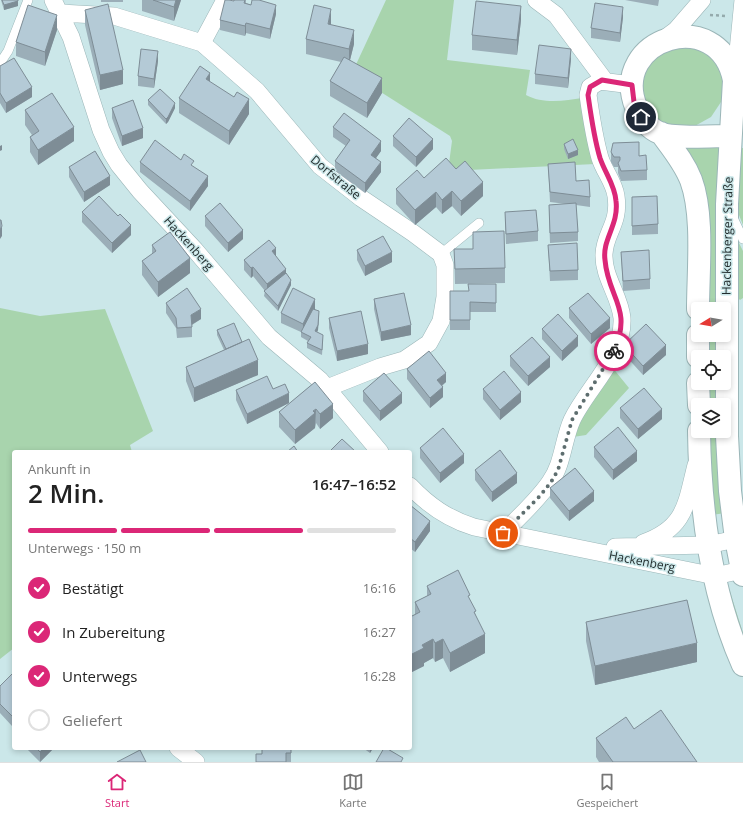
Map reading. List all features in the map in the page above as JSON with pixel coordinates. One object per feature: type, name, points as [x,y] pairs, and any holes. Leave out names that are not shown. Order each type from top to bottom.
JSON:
[{"type":"street","points":[[202,43],[225,0]]},
{"type":"street","points":[[536,0],[556,15],[605,81]]},
{"type":"street","name":"Hackenberger Straße","points":[[734,94],[742,0]]},
{"type":"street","name":"Dorfstraße","points":[[56,6],[119,18],[202,43],[256,91],[320,166],[361,198],[413,233],[440,254]]},
{"type":"street","name":"Hackenberg","points":[[56,6],[72,37],[101,130],[119,166],[140,191],[195,250],[269,337],[283,351],[311,372],[327,388],[378,450]]},
{"type":"street","name":"Hackenberger Straße","points":[[698,302],[698,223],[696,197],[691,180],[683,163],[661,133],[641,117],[634,102],[632,85],[634,73],[642,57],[705,7]]},
{"type":"street","name":"Hackenberger Straße","points":[[659,42],[672,37],[686,36],[700,39],[712,45],[723,55],[730,67],[734,80],[737,136],[727,204],[727,436],[730,491],[742,573]]},
{"type":"street","points":[[503,533],[540,496],[551,482],[558,470],[572,420],[607,364],[619,340],[622,318],[604,258],[605,246],[616,221],[616,197],[613,184],[600,158],[588,95],[592,85],[600,81],[632,85]]},
{"type":"street","points":[[661,133],[737,136]]},
{"type":"street","points":[[327,388],[380,367],[404,360],[429,343],[441,321],[445,296],[445,265],[440,254]]},
{"type":"street","points":[[699,441],[708,545],[728,624],[743,665]]},
{"type":"street","name":"Hackenberg","points":[[629,548],[663,535],[683,512],[699,441]]},
{"type":"street","name":"Hackenberg","points":[[412,488],[424,501],[449,518],[467,525],[715,576]]},
{"type":"street","name":"Hackenberg","points":[[569,547],[629,548],[708,545],[736,539]]},
{"type":"street","points":[[715,576],[742,573]]},
{"type":"street","points":[[181,750],[196,762]]},
{"type":"lane","points":[[0,62],[8,51],[28,0]]},
{"type":"lane","points":[[727,204],[743,239]]},
{"type":"lane","points":[[440,254],[479,223]]},
{"type":"path","points":[[705,7],[733,17]]},
{"type":"green space","points":[[386,0],[454,0],[447,60],[530,70],[526,95],[539,100],[554,101],[582,98],[595,164],[448,171],[452,141],[450,136],[365,82],[353,71]]},
{"type":"green space","points":[[702,46],[710,52],[725,79],[723,99],[711,117],[693,127],[672,127],[654,118],[639,90],[653,52]]},
{"type":"green space","points":[[680,143],[720,144],[718,302],[705,302]]},
{"type":"green space","points":[[742,148],[743,225],[735,205],[739,151]]},
{"type":"green space","points":[[736,237],[743,251],[743,298],[740,300],[738,298],[734,272]]},
{"type":"green space","points":[[0,308],[40,316],[105,309],[153,431],[130,445],[131,450],[12,450],[12,650],[0,659]]},
{"type":"green space","points":[[706,342],[718,342],[718,350],[706,350]]},
{"type":"green space","points":[[612,367],[629,388],[586,435],[573,437],[575,426]]},
{"type":"green space","points":[[706,390],[718,390],[718,398],[706,398]]},
{"type":"green space","points":[[706,438],[720,438],[725,513],[712,515]]},
{"type":"green space","points":[[727,582],[743,633],[743,645]]},
{"type":"building","points":[[2,0],[18,0],[18,1],[4,5]]},
{"type":"building","points":[[153,0],[176,0],[174,7]]},
{"type":"building","points":[[225,0],[245,0],[244,3],[251,5],[252,0],[259,0],[276,5],[270,29],[246,23],[245,26],[220,20]]},
{"type":"building","points":[[476,1],[521,6],[517,40],[472,35]]},
{"type":"building","points":[[595,3],[623,7],[620,33],[591,28]]},
{"type":"building","points":[[108,4],[123,70],[100,75],[85,10]]},
{"type":"building","points":[[28,5],[57,15],[45,52],[16,42]]},
{"type":"building","points":[[314,5],[331,9],[328,24],[354,30],[349,49],[306,39]]},
{"type":"building","points":[[539,45],[571,49],[568,78],[535,74]]},
{"type":"building","points":[[141,49],[158,51],[154,79],[138,76]]},
{"type":"building","points":[[344,57],[382,78],[367,103],[330,81]]},
{"type":"building","points":[[14,58],[32,87],[6,103],[0,93],[0,66]]},
{"type":"building","points":[[200,66],[210,73],[206,79],[234,97],[237,92],[249,99],[229,131],[179,98]]},
{"type":"building","points":[[160,89],[175,103],[166,119],[148,100]]},
{"type":"building","points":[[52,93],[74,127],[38,150],[30,137],[39,131],[25,110]]},
{"type":"building","points":[[133,100],[143,128],[122,136],[112,108]]},
{"type":"building","points":[[344,113],[381,141],[371,155],[381,162],[365,183],[335,161],[350,140],[333,127]]},
{"type":"building","points":[[409,118],[433,139],[416,157],[393,136]]},
{"type":"building","points":[[573,139],[578,150],[568,154],[564,144]]},
{"type":"building","points":[[155,140],[181,160],[184,154],[194,161],[191,165],[208,176],[190,201],[140,162]]},
{"type":"building","points":[[639,142],[639,156],[646,155],[647,170],[621,171],[618,163],[620,157],[614,157],[611,152],[613,143]]},
{"type":"building","points":[[95,151],[110,176],[84,192],[69,167]]},
{"type":"building","points":[[446,158],[456,169],[465,161],[483,182],[461,201],[452,191],[442,200],[436,192],[415,210],[396,189],[417,170],[424,178]]},
{"type":"building","points":[[575,162],[576,181],[589,180],[590,197],[550,192],[548,164]]},
{"type":"building","points":[[99,196],[118,216],[120,214],[131,225],[112,243],[82,212]]},
{"type":"building","points":[[657,196],[658,224],[632,226],[632,197]]},
{"type":"building","points":[[220,203],[243,230],[228,243],[205,216]]},
{"type":"building","points":[[576,203],[578,232],[550,233],[549,205]]},
{"type":"building","points":[[536,210],[538,231],[506,234],[505,212]]},
{"type":"building","points":[[0,220],[2,226],[0,230]]},
{"type":"building","points":[[504,231],[505,268],[455,269],[454,249],[473,249],[473,232]]},
{"type":"building","points":[[170,232],[190,258],[158,282],[142,261],[156,251],[152,245]]},
{"type":"building","points":[[383,236],[392,252],[365,266],[357,250]]},
{"type":"building","points":[[269,240],[276,248],[272,251],[286,269],[267,284],[253,267],[251,268],[244,260]]},
{"type":"building","points":[[577,243],[578,270],[550,271],[548,245]]},
{"type":"building","points":[[649,250],[650,279],[623,281],[621,252]]},
{"type":"building","points":[[286,273],[291,280],[278,306],[264,291]]},
{"type":"building","points":[[468,284],[496,284],[496,303],[470,302],[470,320],[450,320],[450,291],[469,291]]},
{"type":"building","points":[[187,288],[201,309],[191,315],[192,327],[177,328],[176,318],[166,303]]},
{"type":"building","points":[[293,288],[315,299],[303,324],[281,313]]},
{"type":"building","points":[[404,293],[411,325],[381,332],[374,299]]},
{"type":"building","points":[[588,293],[610,318],[591,334],[569,308]]},
{"type":"building","points":[[313,309],[319,311],[318,325],[315,331],[323,335],[322,350],[307,343],[311,337],[301,332]]},
{"type":"building","points":[[361,311],[368,344],[337,351],[329,318]]},
{"type":"building","points":[[558,314],[578,336],[562,351],[542,329]]},
{"type":"building","points":[[234,323],[242,342],[226,349],[217,330]]},
{"type":"building","points":[[646,324],[666,345],[643,366],[624,345]]},
{"type":"building","points":[[532,337],[550,357],[528,376],[510,356]]},
{"type":"building","points":[[249,339],[258,360],[194,388],[186,367]]},
{"type":"building","points":[[429,351],[446,373],[437,380],[443,387],[430,398],[407,369]]},
{"type":"building","points":[[504,371],[521,392],[500,410],[483,389]]},
{"type":"building","points":[[384,373],[402,393],[380,411],[363,391]]},
{"type":"building","points":[[267,376],[273,389],[285,384],[289,393],[247,414],[236,390]]},
{"type":"building","points":[[315,382],[333,404],[320,414],[316,409],[313,411],[315,413],[295,430],[279,412]]},
{"type":"building","points":[[644,388],[662,409],[638,429],[620,408]]},
{"type":"building","points":[[618,427],[637,451],[613,470],[594,447]]},
{"type":"building","points":[[443,428],[464,454],[440,473],[420,448]]},
{"type":"building","points":[[342,439],[354,450],[331,450]]},
{"type":"building","points":[[294,446],[297,450],[289,450]]},
{"type":"building","points":[[500,450],[517,473],[492,492],[475,470]]},
{"type":"building","points":[[575,468],[594,491],[569,511],[550,488]]},
{"type":"building","points":[[412,507],[430,521],[415,542],[412,540]]},
{"type":"building","points":[[458,570],[470,595],[468,596],[476,611],[474,612],[485,634],[450,653],[443,639],[435,643],[433,639],[422,645],[424,648],[412,654],[412,616],[420,612],[415,602],[431,594],[427,586]]},
{"type":"building","points":[[687,600],[697,643],[595,666],[586,622]]},
{"type":"building","points":[[12,674],[12,716],[0,704],[0,686]]},
{"type":"building","points":[[661,710],[697,762],[613,762],[596,738],[626,717],[634,729]]},
{"type":"building","points":[[140,750],[146,762],[117,762]]},
{"type":"building","points":[[262,750],[291,750],[291,753],[286,753],[286,762],[256,762],[256,754],[262,754]]},
{"type":"building","points":[[383,750],[389,750],[403,758],[401,762],[376,762]]},
{"type":"way so far","points":[[503,533],[540,496],[551,482],[558,470],[572,420],[614,351]]},
{"type":"route","points":[[614,351],[619,340],[622,318],[605,265],[604,252],[605,246],[616,221],[617,203],[613,184],[600,158],[588,95],[590,87],[602,80],[632,85],[634,102],[641,117]]}]
